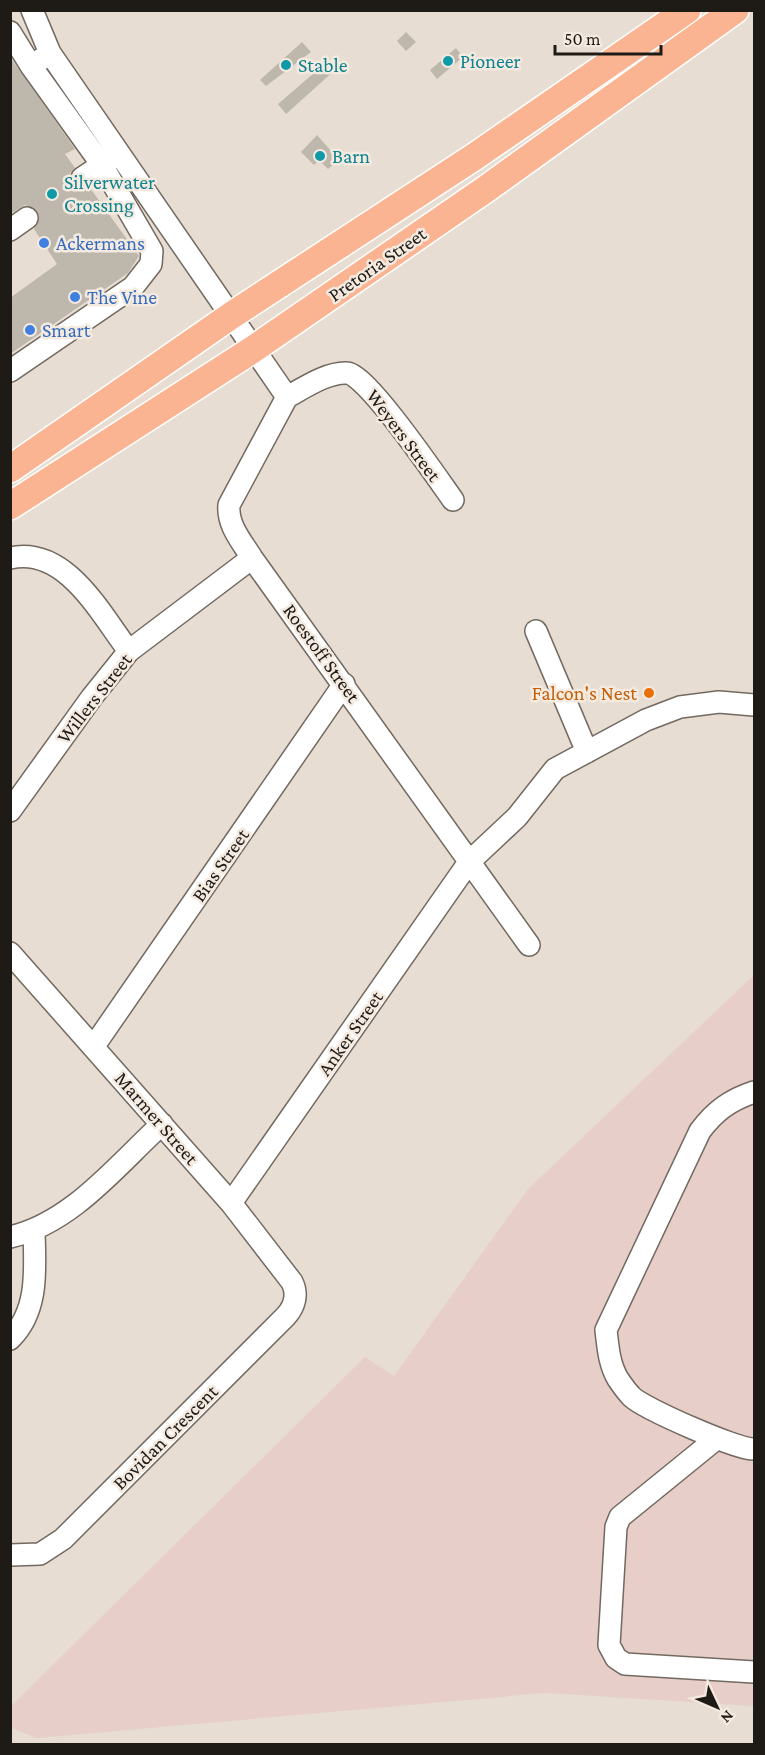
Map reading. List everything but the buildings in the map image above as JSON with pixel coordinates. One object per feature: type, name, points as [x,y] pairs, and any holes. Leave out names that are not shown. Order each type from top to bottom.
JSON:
[{"type":"main road","name":"Pretoria Street","points":[[10,469],[232,315],[474,157],[687,10]]},
{"type":"main road","name":"Pretoria Street","points":[[10,506],[255,348],[728,16]]},
{"type":"street","points":[[10,371],[133,287],[151,264],[152,251],[110,160],[50,53],[32,10]]},
{"type":"street","points":[[10,32],[31,66],[110,160],[232,315],[287,397]]},
{"type":"street","points":[[31,66],[50,53]]},
{"type":"street","points":[[82,178],[110,160]]},
{"type":"street","name":"Weyers Street","points":[[287,397],[341,373],[357,375],[379,399],[453,500]]},
{"type":"street","name":"Roestoff Street","points":[[287,397],[229,505],[228,514],[232,526],[252,558],[529,945]]},
{"type":"street","points":[[10,558],[33,557],[45,560],[69,574],[129,651]]},
{"type":"street","name":"Willers Street","points":[[10,811],[92,697],[129,651],[252,558]]},
{"type":"street","points":[[536,632],[587,752]]},
{"type":"street","name":"Bias Street","points":[[94,1046],[344,684]]},
{"type":"street","name":"Anker Street","points":[[231,1203],[469,862],[517,817],[555,769],[646,720],[680,707],[719,702],[754,705]]},
{"type":"street","name":"Marmer Street","points":[[10,953],[231,1203],[295,1289]]},
{"type":"street","points":[[754,1092],[737,1098],[715,1112],[700,1131],[606,1330],[609,1357],[618,1378],[633,1398],[716,1439],[746,1450],[754,1449]]},
{"type":"street","points":[[10,1237],[34,1232],[56,1219],[162,1124]]},
{"type":"street","points":[[10,1339],[28,1317],[31,1308],[34,1232]]},
{"type":"street","name":"Bovidan Crescent","points":[[10,1555],[40,1554],[63,1539],[286,1316],[295,1300],[295,1289]]},
{"type":"street","points":[[716,1439],[620,1517],[616,1527],[609,1645],[616,1658],[625,1664],[754,1672]]},
{"type":"shaded area","points":[[754,975],[754,1706],[546,1693],[37,1738],[11,1728],[10,1707],[365,1357],[394,1376],[528,1189]]},
{"type":"tunnel","points":[[27,218],[82,178]]},
{"type":"place","name":"Pioneer","points":[[448,61]]},
{"type":"place","name":"Stable","points":[[286,65]]},
{"type":"place","name":"Barn","points":[[320,156]]},
{"type":"place","name":"Silverwater Crossing","points":[[52,194]]},
{"type":"place","name":"Ackermans","points":[[44,243]]},
{"type":"place","name":"The Vine","points":[[75,297]]},
{"type":"place","name":"Smart","points":[[30,330]]},
{"type":"place","name":"Falcon's Nest","points":[[649,693]]}]
